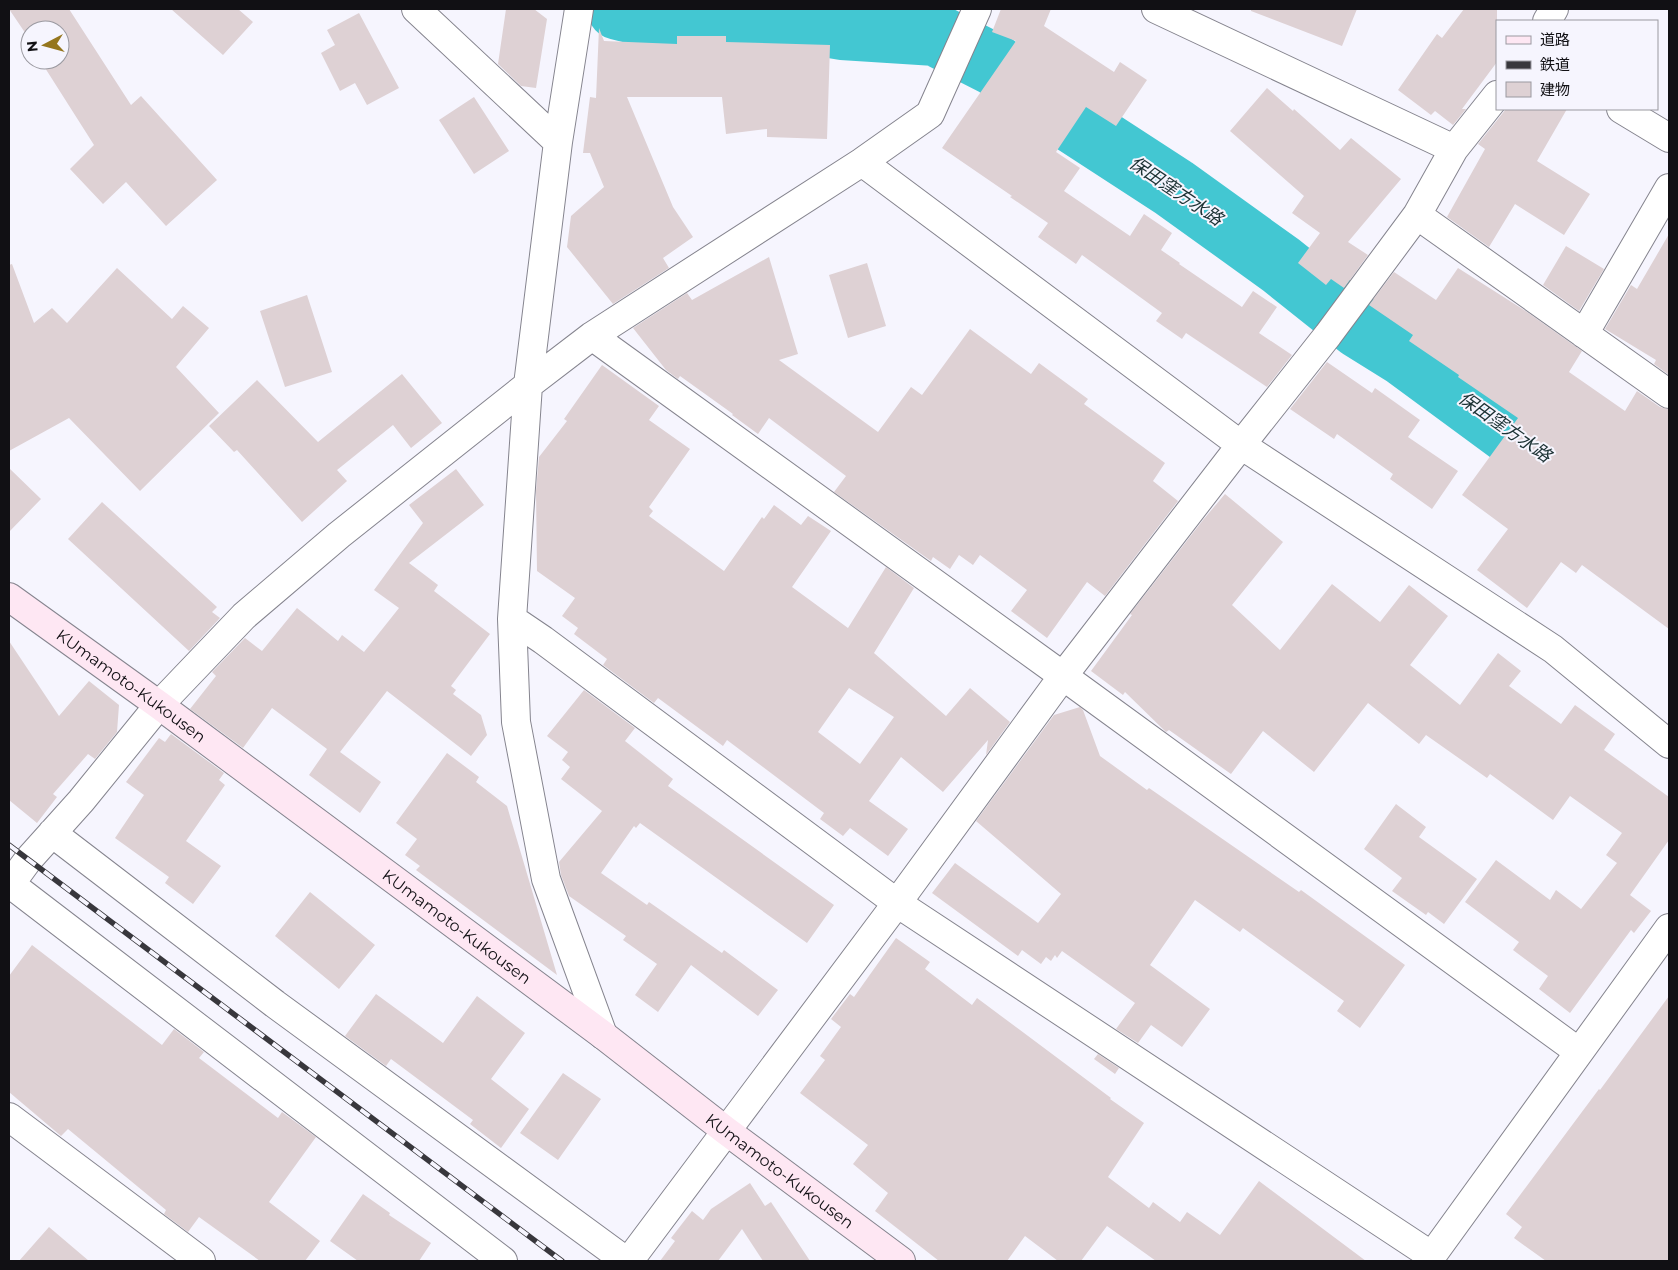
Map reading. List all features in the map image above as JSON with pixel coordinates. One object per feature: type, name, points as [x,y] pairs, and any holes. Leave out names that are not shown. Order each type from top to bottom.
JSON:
[{"type":"main road","name":"KUmamoto-Kukousen","points":[[9,597],[603,1035],[725,1130],[901,1261]]},
{"type":"street","points":[[416,9],[558,142]]},
{"type":"street","points":[[579,9],[558,142],[528,384],[512,619],[516,722],[546,879],[603,1035]]},
{"type":"street","points":[[503,1261],[9,884],[81,801],[159,706],[244,616],[338,535],[528,384],[592,336],[862,162],[930,114],[977,9]]},
{"type":"street","points":[[1156,9],[1454,149]]},
{"type":"street","points":[[1548,20],[1554,9]]},
{"type":"street","points":[[52,833],[275,1004],[627,1261],[897,903],[1064,676],[1241,444],[1328,335],[1417,215],[1454,149],[1496,97]]},
{"type":"street","points":[[1623,110],[1669,138]]},
{"type":"street","points":[[862,162],[1241,444],[1553,649],[1669,744]]},
{"type":"street","points":[[1584,334],[1669,188]]},
{"type":"street","points":[[1417,215],[1669,394]]},
{"type":"street","points":[[592,336],[1064,676],[1579,1052]]},
{"type":"street","points":[[512,619],[897,903],[1430,1259],[1669,928]]},
{"type":"street","points":[[9,1117],[201,1261]]},
{"type":"building","points":[[9,9],[69,9],[131,105],[141,96],[217,180],[166,226],[126,182],[103,204],[70,169],[94,145],[46,70],[70,70],[70,20],[20,20],[20,25]]},
{"type":"building","points":[[171,9],[238,9],[253,22],[223,55]]},
{"type":"building","points":[[506,9],[534,9],[547,19],[536,88],[521,86],[498,64]]},
{"type":"building","points":[[1001,9],[1051,9],[1044,26],[1114,72],[1120,62],[1147,80],[1116,126],[1086,107],[1056,152],[1080,168],[1064,191],[1130,236],[1144,214],[1172,233],[1161,250],[1179,264],[1242,307],[1253,291],[1277,307],[1259,333],[1292,355],[1267,387],[1186,333],[1182,339],[1156,321],[1162,313],[1082,255],[1076,264],[1038,237],[1048,223],[942,148],[1016,41],[992,32]]},
{"type":"building","points":[[1251,9],[1357,9],[1342,46],[1251,11]]},
{"type":"building","points":[[1464,9],[1497,9],[1496,63],[1462,109],[1466,109],[1453,125],[1435,111],[1431,115],[1398,90],[1437,34],[1442,38]]},
{"type":"building","points":[[359,13],[399,88],[367,105],[355,83],[340,91],[321,53],[335,45],[327,30]]},
{"type":"building","points":[[599,28],[604,41],[677,44],[677,36],[726,36],[726,42],[830,45],[827,139],[767,137],[767,129],[726,134],[722,97],[627,97],[673,207],[693,237],[663,258],[669,268],[613,304],[567,247],[571,216],[604,187],[590,153],[583,153],[590,97],[596,98]]},
{"type":"building","points":[[1267,88],[1340,150],[1351,138],[1401,179],[1348,242],[1368,255],[1344,288],[1331,279],[1326,285],[1298,263],[1320,233],[1292,213],[1304,196],[1230,131]]},
{"type":"building","points":[[474,97],[509,151],[474,174],[439,120]]},
{"type":"building","points":[[1505,110],[1566,110],[1537,161],[1590,194],[1564,235],[1515,204],[1489,247],[1447,217],[1485,149],[1478,144]]},
{"type":"building","points":[[1669,234],[1669,375],[1654,364],[1656,360],[1605,329],[1631,285],[1637,289]]},
{"type":"building","points":[[1566,246],[1604,269],[1579,311],[1543,285]]},
{"type":"building","points":[[769,257],[798,354],[779,360],[878,432],[911,387],[922,395],[970,329],[1031,374],[1039,363],[1088,399],[1084,404],[1165,463],[1153,481],[1178,501],[1105,596],[1087,582],[1047,638],[1011,611],[1027,590],[980,555],[973,565],[959,555],[950,569],[933,557],[931,561],[834,492],[846,476],[769,418],[758,434],[680,376],[678,379],[666,370],[633,328],[687,293],[692,300]]},
{"type":"building","points":[[867,263],[886,326],[848,338],[829,275]]},
{"type":"building","points":[[12,264],[34,323],[52,308],[67,323],[117,268],[172,319],[183,306],[209,328],[176,367],[219,413],[140,491],[69,418],[9,451],[9,265]]},
{"type":"building","points":[[1458,268],[1527,312],[1582,351],[1569,372],[1625,411],[1637,391],[1660,407],[1669,409],[1669,629],[1582,565],[1576,573],[1561,562],[1527,608],[1477,570],[1508,529],[1462,495],[1518,418],[1409,341],[1413,335],[1369,305],[1394,272],[1436,300]]},
{"type":"building","points":[[307,295],[332,372],[285,387],[260,311]]},
{"type":"building","points":[[1327,362],[1372,393],[1375,388],[1420,420],[1408,437],[1458,471],[1432,509],[1390,479],[1393,474],[1337,434],[1334,439],[1290,409]]},
{"type":"building","points":[[602,365],[659,406],[649,420],[690,449],[649,507],[653,511],[649,516],[724,571],[762,517],[764,519],[774,505],[801,525],[808,516],[831,531],[792,587],[848,628],[886,567],[914,588],[874,653],[946,716],[970,688],[1010,722],[986,755],[988,740],[943,792],[901,757],[869,801],[908,829],[888,856],[850,828],[843,836],[820,819],[824,813],[727,740],[723,746],[658,698],[654,703],[603,665],[607,659],[574,634],[578,628],[562,616],[575,598],[537,571],[536,491],[539,457],[567,421],[564,419]],"holes":[[[849,688],[894,717],[860,764],[818,732]]]},
{"type":"building","points":[[402,374],[442,423],[411,448],[393,425],[337,470],[347,481],[302,522],[237,450],[234,452],[209,426],[257,380],[318,442]]},
{"type":"building","points":[[9,468],[41,499],[9,532]]},
{"type":"building","points":[[456,469],[484,505],[409,563],[438,585],[434,591],[490,634],[451,686],[456,690],[453,694],[481,715],[487,735],[471,756],[387,691],[340,752],[381,782],[360,813],[309,775],[327,749],[272,708],[243,748],[190,709],[216,676],[212,672],[245,638],[262,651],[297,608],[338,641],[342,635],[364,652],[399,608],[374,590],[423,523],[409,505]]},
{"type":"building","points":[[1225,494],[1283,542],[1232,605],[1280,650],[1332,584],[1380,622],[1409,585],[1448,616],[1410,665],[1460,705],[1498,653],[1521,671],[1509,686],[1561,724],[1575,705],[1615,734],[1604,750],[1669,797],[1669,840],[1630,895],[1651,911],[1634,933],[1631,930],[1570,1013],[1539,989],[1548,976],[1513,950],[1519,942],[1465,902],[1496,860],[1550,900],[1556,890],[1581,909],[1617,863],[1606,855],[1622,833],[1570,796],[1553,820],[1490,774],[1487,778],[1426,735],[1419,744],[1368,703],[1314,772],[1263,731],[1231,774],[1169,730],[1166,732],[1125,692],[1123,695],[1091,671],[1132,615],[1130,614]]},
{"type":"building","points":[[102,502],[217,607],[212,612],[220,618],[189,651],[68,539]]},
{"type":"building","points":[[9,641],[59,716],[89,681],[119,705],[117,732],[95,759],[88,754],[53,794],[57,797],[37,823],[9,800]]},
{"type":"building","points":[[584,690],[635,728],[625,741],[673,779],[668,786],[834,905],[807,943],[640,823],[636,828],[634,826],[601,873],[647,905],[649,902],[722,953],[724,950],[778,990],[758,1016],[691,965],[658,1012],[635,995],[657,964],[623,940],[626,936],[569,896],[561,875],[559,862],[602,811],[561,779],[570,767],[562,760],[568,752],[547,736]]},
{"type":"building","points":[[1080,707],[1083,710],[1100,756],[1147,790],[1149,788],[1299,892],[1301,890],[1405,965],[1360,1028],[1337,1011],[1344,1001],[1243,928],[1240,932],[1195,900],[1150,965],[1210,1009],[1182,1047],[1151,1025],[1138,1043],[1116,1029],[1135,1003],[1062,951],[1057,958],[1055,955],[1051,961],[1046,957],[1041,964],[1022,950],[1018,956],[932,893],[955,863],[1038,923],[1061,894],[976,821],[1054,715]]},
{"type":"building","points":[[171,734],[224,773],[219,780],[225,785],[186,841],[221,866],[193,904],[165,883],[169,877],[115,838],[144,795],[126,782],[159,738],[165,742]]},
{"type":"building","points":[[447,753],[479,777],[476,782],[507,806],[557,975],[416,870],[420,866],[405,855],[417,839],[396,823]]},
{"type":"building","points":[[1396,804],[1426,827],[1419,837],[1477,879],[1444,924],[1428,912],[1426,915],[1392,891],[1402,878],[1364,849]]},
{"type":"building","points":[[310,892],[375,945],[339,989],[275,936]]},
{"type":"building","points":[[896,938],[930,962],[925,969],[972,1005],[977,998],[1144,1123],[1108,1177],[1149,1208],[1153,1202],[1180,1222],[1187,1212],[1220,1235],[1259,1181],[1366,1261],[1156,1261],[1107,1226],[1081,1261],[1058,1261],[1025,1236],[1007,1261],[939,1261],[875,1211],[888,1193],[853,1164],[868,1145],[800,1093],[825,1060],[820,1056],[841,1027],[831,1019],[850,994],[854,997]]},
{"type":"building","points":[[32,945],[162,1045],[174,1029],[204,1052],[199,1058],[278,1118],[282,1112],[316,1137],[269,1202],[320,1241],[305,1261],[260,1261],[199,1217],[188,1232],[164,1214],[166,1210],[68,1129],[61,1136],[9,1092],[9,976]]},
{"type":"building","points":[[376,994],[443,1043],[477,996],[525,1033],[491,1079],[529,1109],[501,1148],[470,1124],[473,1120],[391,1059],[386,1066],[345,1036]]},
{"type":"building","points":[[1669,996],[1669,1261],[1546,1261],[1514,1238],[1522,1227],[1506,1214]]},
{"type":"building","points":[[1098,1054],[1119,1068],[1115,1074],[1094,1059]]},
{"type":"building","points":[[563,1073],[601,1099],[558,1160],[520,1133]]},
{"type":"building","points":[[750,1183],[765,1206],[771,1202],[810,1261],[763,1261],[742,1229],[718,1261],[660,1261],[675,1241],[671,1238],[692,1211],[703,1220],[711,1209]]},
{"type":"building","points":[[363,1194],[390,1213],[389,1215],[431,1243],[419,1261],[358,1261],[330,1241]]},
{"type":"building","points":[[49,1227],[89,1261],[19,1261]]},
{"type":"waterway","name":"保田窪方水路","points":[[618,9],[638,14],[741,12],[842,29],[936,35],[995,65],[1074,123],[1174,188],[1281,265],[1360,328],[1405,356],[1530,448],[1669,544]]},
{"type":"railway","points":[[9,845],[562,1261]]}]
